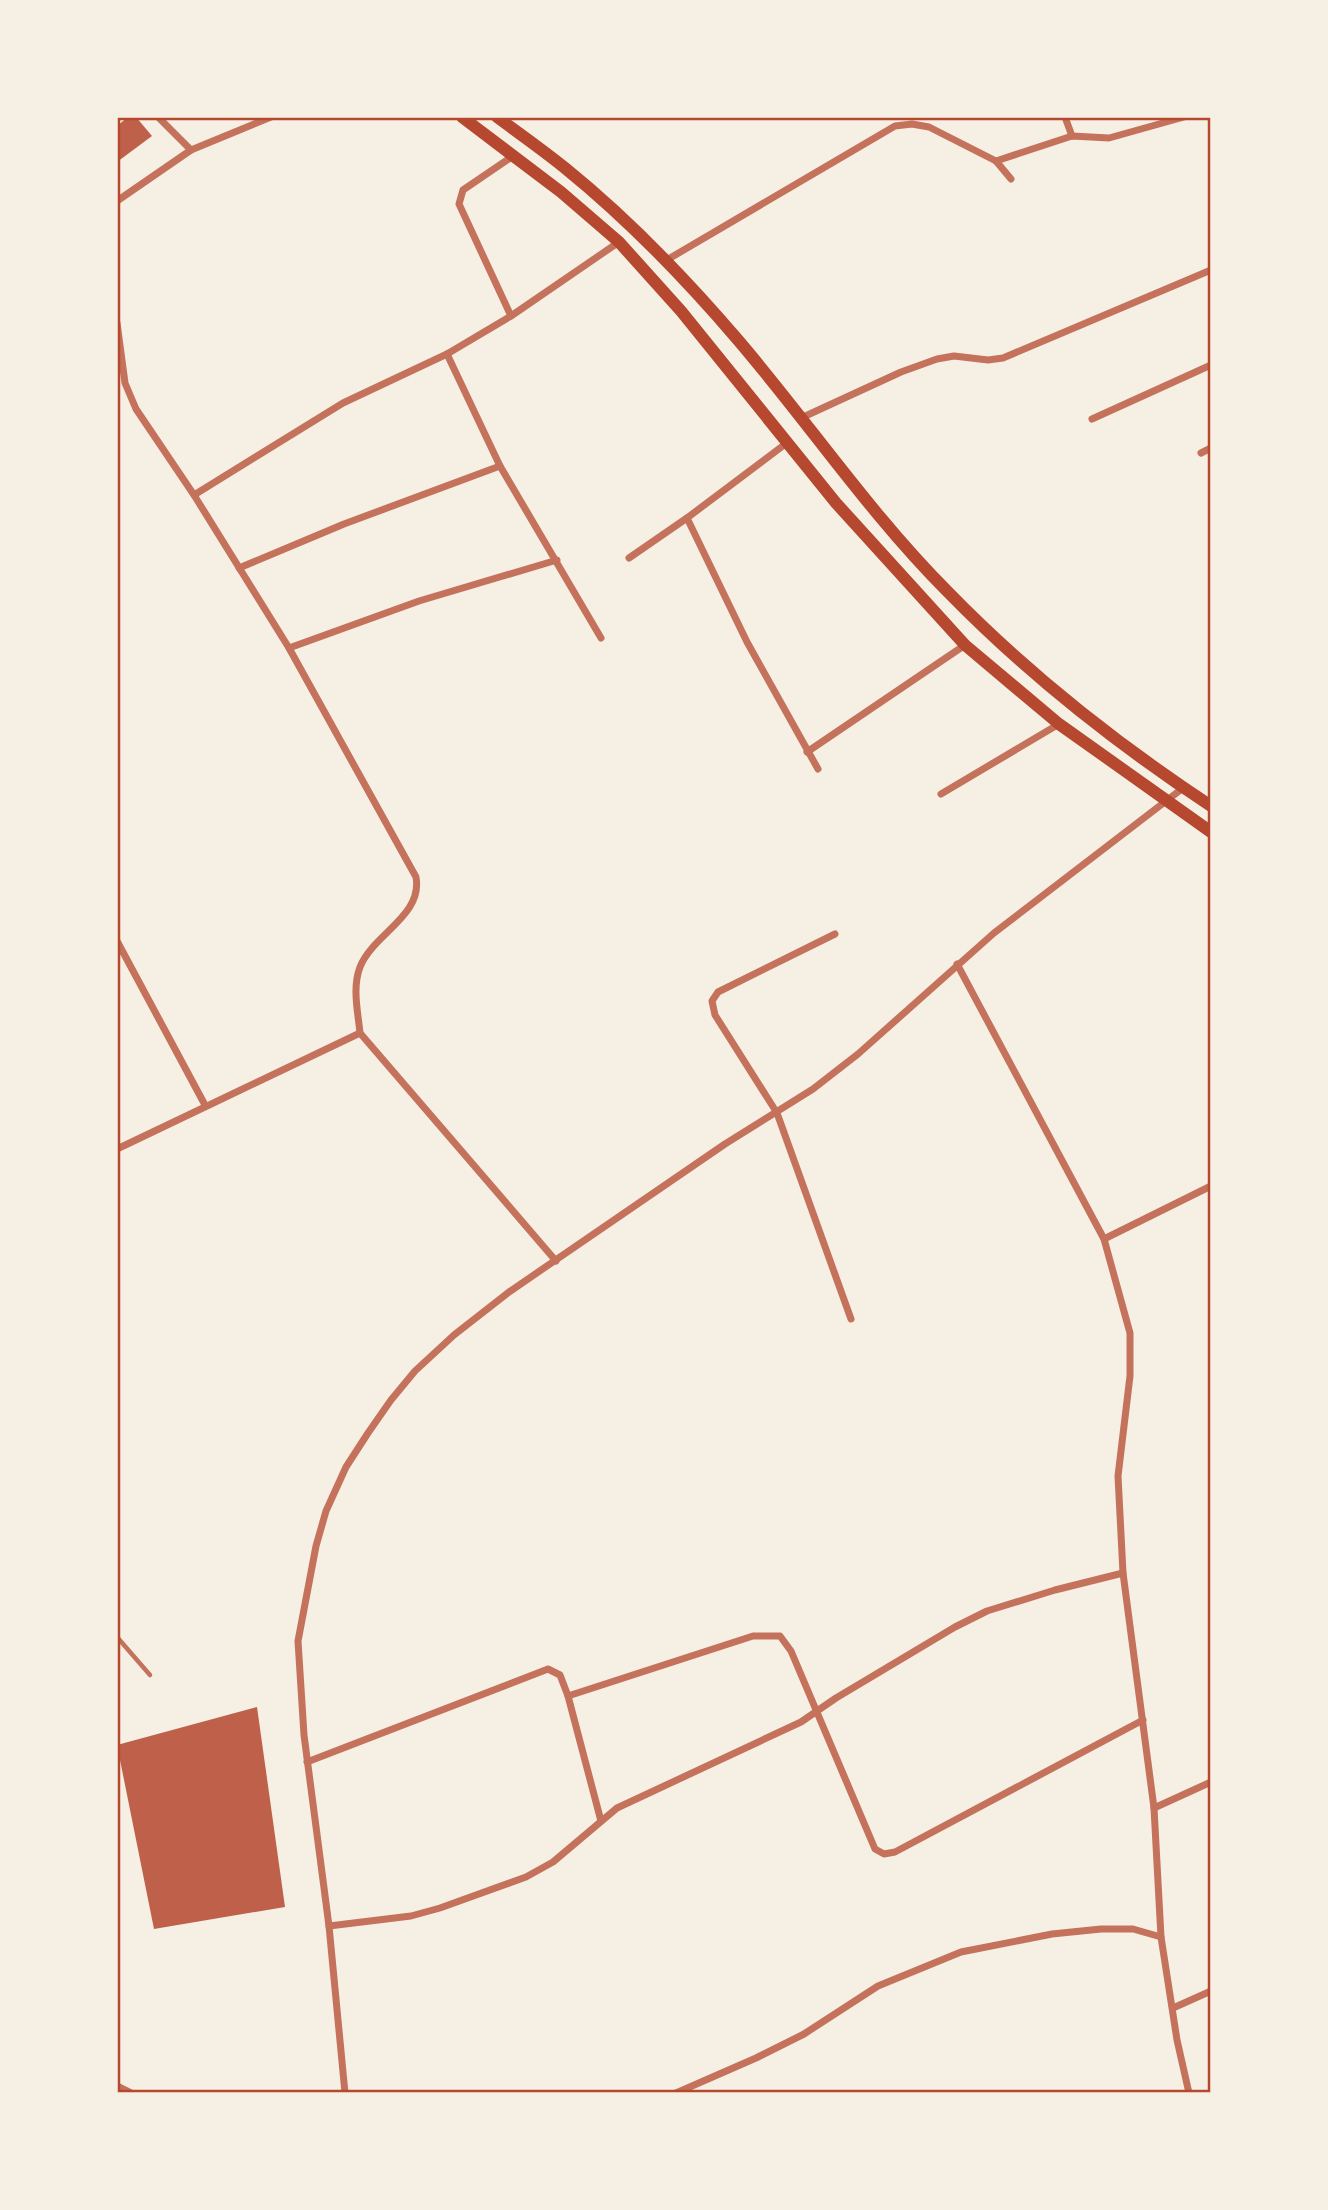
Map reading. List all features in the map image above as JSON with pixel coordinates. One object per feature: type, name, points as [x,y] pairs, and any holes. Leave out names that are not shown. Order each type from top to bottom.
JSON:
[{"type":"main road","points":[[462,117],[561,192],[619,242],[681,311],[853,522],[965,645],[1059,724],[1211,832]]},
{"type":"main road","points":[[497,117],[575,177],[617,213],[665,261],[738,339],[877,515],[948,593],[1030,669],[1128,747],[1211,806]]},
{"type":"street","points":[[158,117],[191,150]]},
{"type":"street","points":[[117,201],[191,150],[271,117]]},
{"type":"street","points":[[1065,117],[1072,136]]},
{"type":"street","points":[[996,161],[1072,136],[1109,138],[1184,117]]},
{"type":"street","points":[[665,261],[895,126],[912,124],[929,128],[996,161],[1011,179]]},
{"type":"street","points":[[511,316],[459,204],[463,190],[514,156]]},
{"type":"street","points":[[194,495],[343,403],[447,354],[511,316],[619,242]]},
{"type":"street","points":[[801,418],[901,372],[937,359],[954,356],[988,360],[1003,358],[1211,270]]},
{"type":"street","points":[[117,323],[125,383],[136,409],[194,495],[289,648],[416,877],[418,891],[413,903],[360,966],[356,986],[360,1033],[556,1261]]},
{"type":"street","points":[[447,354],[500,466],[601,638]]},
{"type":"street","points":[[1092,419],[1211,365]]},
{"type":"street","points":[[629,558],[788,443]]},
{"type":"street","points":[[1201,453],[1211,448]]},
{"type":"street","points":[[239,568],[344,524],[500,466]]},
{"type":"street","points":[[687,518],[747,642],[818,769]]},
{"type":"street","points":[[289,648],[419,601],[557,561]]},
{"type":"street","points":[[807,752],[965,645]]},
{"type":"street","points":[[941,794],[1059,724]]},
{"type":"street","points":[[345,2093],[330,1926],[307,1762],[299,1683],[298,1641],[316,1546],[326,1511],[346,1467],[391,1400],[415,1371],[454,1335],[509,1292],[725,1144],[777,1113],[858,1054],[994,933],[1184,788]]},
{"type":"street","points":[[835,934],[718,992],[712,1001],[715,1015],[777,1113],[851,1319]]},
{"type":"street","points":[[117,942],[205,1105]]},
{"type":"street","points":[[957,964],[1104,1239],[1130,1333],[1130,1376],[1118,1476],[1123,1573],[1154,1808],[1161,1937],[1189,2093]]},
{"type":"street","points":[[117,1149],[360,1033]]},
{"type":"street","points":[[1104,1239],[1211,1186]]},
{"type":"street","points":[[330,1926],[411,1916],[526,1877],[553,1863],[617,1808],[802,1722],[924,1645],[987,1611],[1123,1573]]},
{"type":"street","points":[[568,1696],[753,1636],[780,1636],[791,1651],[875,1849],[884,1854],[895,1852],[1143,1720]]},
{"type":"street","points":[[307,1762],[548,1669],[560,1675],[568,1696],[601,1821]]},
{"type":"street","points":[[1154,1808],[1211,1782]]},
{"type":"street","points":[[676,2093],[804,2034],[878,1986],[961,1952],[1052,1934],[1101,1929],[1133,1930],[1161,1937]]},
{"type":"street","points":[[1172,2008],[1211,1990]]},
{"type":"street","points":[[117,2086],[131,2093]]},
{"type":"lane","points":[[117,1637],[150,1675]]},
{"type":"building","points":[[128,117],[136,117],[152,136],[117,162],[117,126]]},
{"type":"building","points":[[257,1707],[285,1907],[154,1929],[117,1745]]}]
